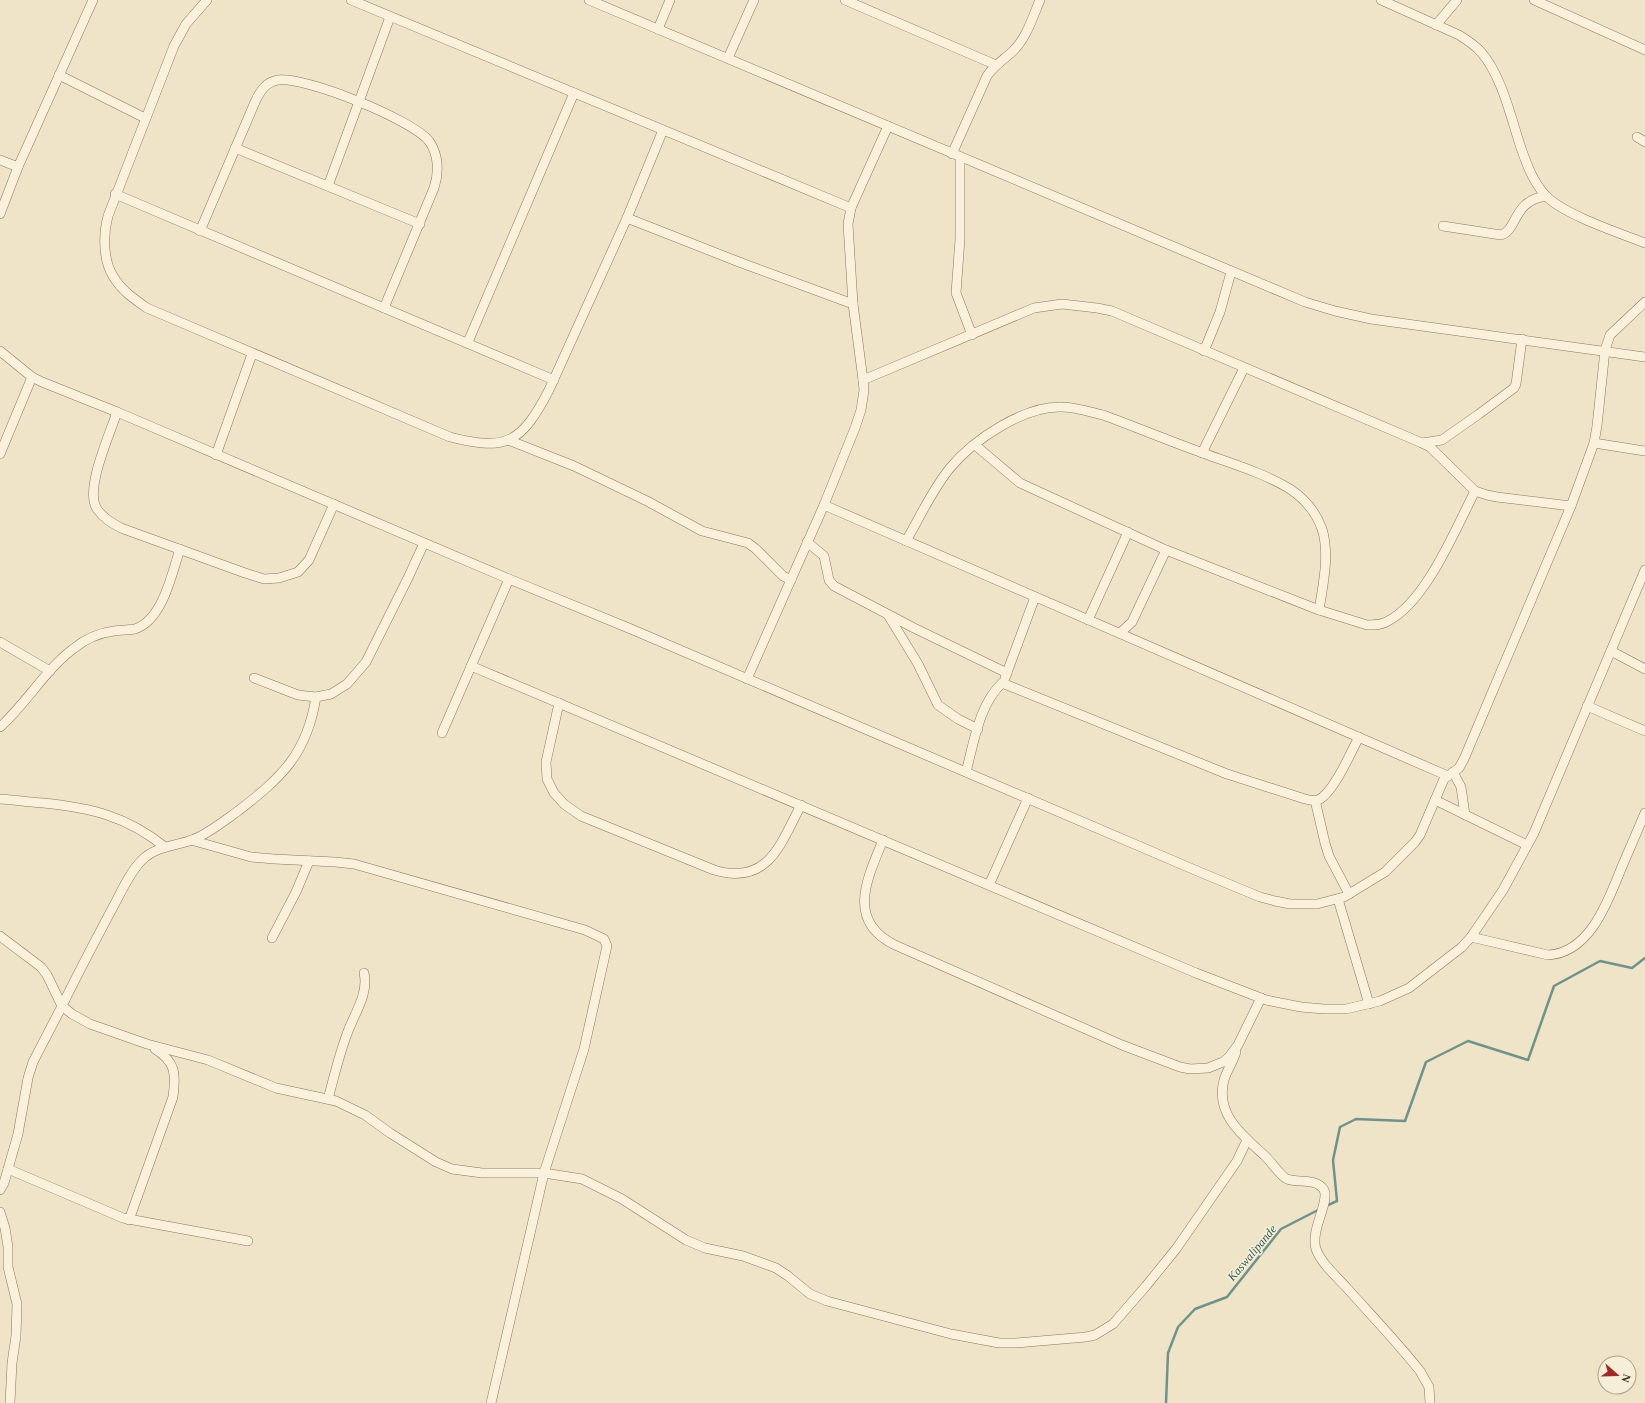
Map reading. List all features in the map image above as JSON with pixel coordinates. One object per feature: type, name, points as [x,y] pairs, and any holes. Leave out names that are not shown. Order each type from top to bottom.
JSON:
[{"type":"street","points":[[0,214],[18,167],[92,0]]},
{"type":"street","points":[[207,0],[186,24],[174,46],[115,194],[105,226],[107,260],[112,276],[128,294],[147,308],[450,437],[477,444],[492,444],[508,440],[513,438],[535,415],[554,380],[627,218],[663,130]]},
{"type":"street","points":[[351,0],[851,208]]},
{"type":"street","points":[[589,0],[1231,272],[1306,302],[1335,311],[1371,319],[1645,356]]},
{"type":"street","points":[[658,29],[670,0]]},
{"type":"street","points":[[728,58],[754,0]]},
{"type":"street","points":[[845,0],[996,65]]},
{"type":"street","points":[[972,335],[956,293],[960,239],[956,156],[987,76],[996,65],[1020,43],[1040,0]]},
{"type":"street","points":[[1381,0],[1436,24],[1470,42],[1481,52],[1489,64],[1508,107],[1530,174],[1546,196],[1565,210],[1645,243]]},
{"type":"street","points":[[1436,24],[1456,0]]},
{"type":"street","points":[[1534,0],[1645,50]]},
{"type":"street","points":[[328,186],[390,17]]},
{"type":"street","points":[[59,75],[145,118]]},
{"type":"street","points":[[200,231],[261,90],[273,82],[288,80],[313,86],[359,102],[408,125],[428,140],[434,150],[437,163],[436,182],[420,224],[384,308]]},
{"type":"street","points":[[468,342],[574,93]]},
{"type":"street","points":[[747,679],[824,505],[861,410],[864,390],[853,304],[848,224],[851,208],[888,126]]},
{"type":"street","points":[[1636,137],[1645,142]]},
{"type":"street","points":[[235,148],[420,224]]},
{"type":"street","points":[[0,160],[18,167]]},
{"type":"street","points":[[115,194],[200,231],[468,342],[554,380]]},
{"type":"street","points":[[1442,226],[1501,235],[1508,230],[1524,205],[1538,197],[1546,196]]},
{"type":"street","points":[[627,218],[739,262],[853,304]]},
{"type":"street","points":[[1204,350],[1220,312],[1231,272]]},
{"type":"street","points":[[0,351],[32,377],[509,579],[631,628],[747,679],[1260,897],[1275,901],[1317,904],[1338,899],[1349,894],[1384,872],[1415,842],[1420,835],[1444,779],[1459,768],[1464,759],[1570,506],[1594,443],[1605,350],[1610,335],[1645,302]]},
{"type":"street","points":[[863,380],[1034,308],[1062,304],[1097,308],[1112,311],[1422,443],[1433,450],[1475,490],[1497,497],[1570,506]]},
{"type":"street","points":[[1422,443],[1442,440],[1514,388],[1516,384],[1522,339]]},
{"type":"street","points":[[216,454],[252,354]]},
{"type":"street","points":[[1202,453],[1244,368]]},
{"type":"street","points":[[0,454],[32,377]]},
{"type":"street","points":[[906,541],[950,468],[975,445],[1008,422],[1042,409],[1061,407],[1103,415],[1202,453],[1278,483],[1308,504],[1321,528],[1325,540],[1323,586],[1319,610]]},
{"type":"street","points":[[117,412],[94,480],[93,498],[96,508],[104,518],[121,528],[245,574],[264,579],[278,578],[298,572],[309,560],[334,504]]},
{"type":"street","points":[[508,440],[574,466],[647,501],[702,531],[748,543],[783,576],[791,580]]},
{"type":"street","points":[[1594,443],[1645,450]]},
{"type":"street","points":[[975,445],[1020,483],[1166,550],[1319,610],[1368,625],[1381,624],[1393,618],[1409,604],[1426,583],[1438,563],[1475,490]]},
{"type":"street","points":[[824,505],[1359,737],[1451,774],[1461,787],[1465,814]]},
{"type":"street","points":[[1088,620],[1128,532]]},
{"type":"street","points":[[807,542],[824,556],[831,584],[888,615],[1007,673]]},
{"type":"street","points":[[254,678],[298,695],[316,697],[331,694],[347,684],[366,662],[424,543]]},
{"type":"street","points":[[0,727],[31,691],[71,650],[91,637],[111,631],[136,628],[149,621],[162,602],[180,549]]},
{"type":"street","points":[[1120,633],[1134,618],[1166,550]]},
{"type":"street","points":[[471,666],[1196,973],[1261,998],[1301,1007],[1346,1009],[1380,1001],[1410,988],[1452,955],[1471,937],[1503,890],[1540,819],[1645,570]]},
{"type":"street","points":[[442,732],[509,579]]},
{"type":"street","points":[[966,772],[986,704],[1002,683],[1007,673],[1035,597]]},
{"type":"street","points":[[888,615],[918,664],[938,705],[958,719],[978,729]]},
{"type":"street","points":[[0,642],[50,671]]},
{"type":"street","points":[[1611,651],[1645,669]]},
{"type":"street","points":[[1002,683],[1227,774],[1305,800],[1317,800],[1328,792],[1359,737]]},
{"type":"street","points":[[0,1190],[18,1134],[28,1078],[33,1062],[89,951],[134,871],[143,859],[157,850],[191,840],[228,818],[263,792],[280,776],[295,756],[307,734],[313,716],[316,697]]},
{"type":"street","points":[[559,704],[546,762],[547,779],[554,793],[564,804],[581,816],[714,870],[728,874],[740,874],[760,867],[770,859],[780,845],[801,805]]},
{"type":"street","points":[[1587,706],[1645,731]]},
{"type":"street","points":[[989,885],[1028,798]]},
{"type":"street","points":[[0,800],[74,806],[93,810],[129,824],[148,834],[165,847]]},
{"type":"street","points":[[1315,800],[1329,856],[1349,894]]},
{"type":"street","points":[[1435,800],[1527,845]]},
{"type":"street","points":[[1471,937],[1548,955],[1555,955],[1572,946],[1590,930],[1606,904],[1645,813]]},
{"type":"street","points":[[191,840],[251,856],[274,860],[309,860],[342,863],[376,869],[432,887],[585,930],[604,939],[607,946],[584,1049],[544,1173],[491,1403]]},
{"type":"street","points":[[883,840],[864,892],[864,908],[870,925],[877,935],[885,940],[1122,1045],[1180,1067],[1200,1069],[1217,1065],[1229,1057],[1238,1045],[1261,998]]},
{"type":"street","points":[[272,938],[296,892],[309,860]]},
{"type":"street","points":[[1338,899],[1369,1004]]},
{"type":"street","points":[[0,936],[41,968],[62,1006],[72,1014],[90,1024],[147,1044],[208,1060],[276,1088],[328,1098],[365,1115],[390,1133],[436,1162],[452,1169],[482,1173],[544,1173],[570,1176],[595,1185],[655,1219],[686,1240],[705,1248],[743,1256],[776,1268],[810,1294],[826,1301],[973,1339],[999,1343],[1016,1343],[1086,1337],[1095,1335],[1113,1324],[1176,1249],[1237,1161],[1247,1140]]},
{"type":"street","points":[[328,1098],[347,1034],[365,990],[364,973]]},
{"type":"street","points":[[129,1220],[173,1097],[175,1079],[173,1066],[165,1055],[147,1044]]},
{"type":"street","points":[[1238,1045],[1236,1054],[1227,1072],[1222,1092],[1228,1117],[1247,1140],[1271,1161],[1282,1176],[1288,1179],[1315,1183],[1321,1186],[1324,1191],[1325,1198],[1315,1237],[1318,1252],[1332,1271],[1420,1371],[1429,1387],[1430,1403]]},
{"type":"street","points":[[8,1169],[129,1220],[248,1241]]},
{"type":"street","points":[[0,1212],[5,1228],[8,1247],[8,1267],[17,1304],[16,1336],[12,1363],[10,1403]]},
{"type":"waterway","name":"Kaswalipande","points":[[1326,1206],[1337,1201],[1333,1160],[1340,1127],[1356,1119],[1405,1121],[1426,1062],[1468,1041],[1528,1060],[1554,986],[1600,961],[1632,968],[1645,958]]},
{"type":"waterway","name":"Kaswalipande","points":[[1166,1403],[1168,1353],[1178,1327],[1195,1309],[1227,1297],[1281,1229],[1320,1209]]}]
